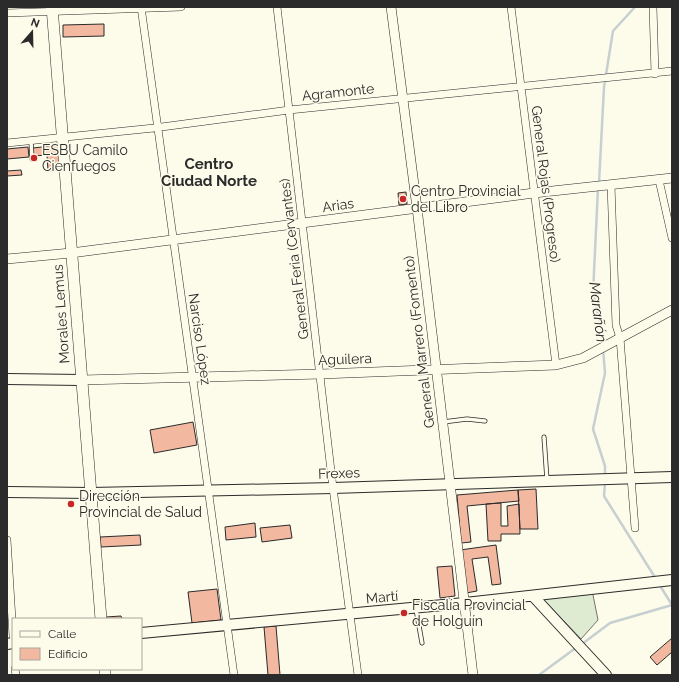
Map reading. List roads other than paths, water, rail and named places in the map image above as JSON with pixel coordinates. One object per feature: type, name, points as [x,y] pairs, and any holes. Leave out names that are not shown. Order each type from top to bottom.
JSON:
[{"type":"main road","name":"Morales Lemus","points":[[52,9],[101,618]]},
{"type":"main road","name":"Aguilera","points":[[7,379],[81,380]]},
{"type":"main road","name":"Frexes","points":[[7,492],[91,493],[333,488],[672,477]]},
{"type":"main road","name":"Martí","points":[[142,633],[415,608],[670,580]]},
{"type":"main road","points":[[534,596],[588,656],[597,670],[606,675]]},
{"type":"street","points":[[7,12],[52,9],[182,7]]},
{"type":"street","name":"General Feria (Cervantes)","points":[[277,7],[333,488],[358,675]]},
{"type":"street","name":"General Marrero (Fomento)","points":[[391,7],[417,208],[473,675]]},
{"type":"street","name":"General Rojas (Progreso)","points":[[511,7],[556,365]]},
{"type":"street","points":[[653,7],[655,74]]},
{"type":"street","name":"Narciso López","points":[[141,8],[159,127],[172,240],[234,675]]},
{"type":"street","name":"Agramonte","points":[[7,143],[159,127],[289,110],[655,74],[672,71]]},
{"type":"street","name":"Arias","points":[[7,259],[72,254],[417,208],[672,178]]},
{"type":"street","points":[[659,180],[672,238]]},
{"type":"street","points":[[609,185],[616,325],[620,338],[635,528]]},
{"type":"street","name":"Aguilera","points":[[81,380],[320,374],[556,365],[583,358],[672,310]]},
{"type":"street","points":[[7,540],[12,620]]},
{"type":"lane","points":[[31,141],[32,159]]},
{"type":"lane","points":[[442,422],[467,419],[485,421]]},
{"type":"lane","points":[[544,437],[547,481]]},
{"type":"lane","points":[[415,608],[422,643]]},
{"type":"waterway","name":"Marañón","points":[[599,183],[604,87],[613,31],[635,7]]},
{"type":"waterway","name":"Marañón","points":[[598,188],[593,293],[602,332],[603,344]]},
{"type":"waterway","name":"Marañón","points":[[603,349],[605,373],[593,429],[605,466],[605,477]]},
{"type":"waterway","name":"Marañón","points":[[605,482],[604,496],[656,579]]},
{"type":"waterway","name":"Marañón","points":[[659,584],[672,605]]},
{"type":"waterway","name":"Marañón","points":[[582,644],[610,623],[672,605]]},
{"type":"waterway","name":"Marañón","points":[[539,675],[577,647]]},
{"type":"place","name":"ESBU Camilo Cienfuegos","points":[[34,158]]},
{"type":"place","name":"Centro Provincial del Libro","points":[[403,199]]},
{"type":"place","name":"Dirección Provincial de Salud","points":[[71,504]]},
{"type":"place","name":"Fiscalía Provincial de Holguín","points":[[404,613]]},
{"type":"district","name":"Centro Ciudad Norte","points":[[209,172]]}]
